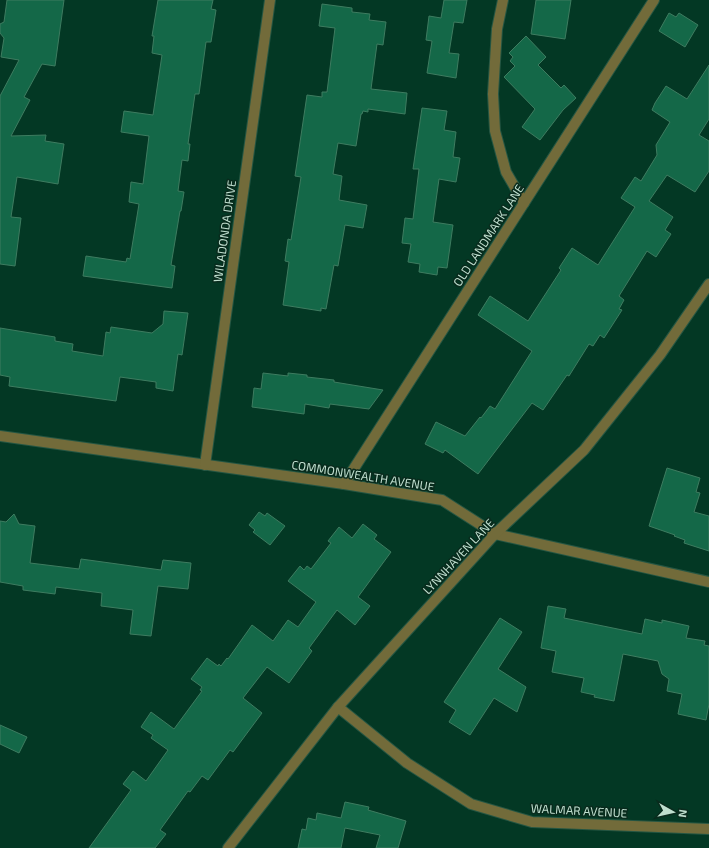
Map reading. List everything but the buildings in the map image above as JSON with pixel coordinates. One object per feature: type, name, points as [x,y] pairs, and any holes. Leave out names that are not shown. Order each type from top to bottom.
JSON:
[{"type":"street","name":"WILADONDA DRIVE","points":[[204,465],[270,0]]},
{"type":"street","points":[[503,0],[497,29],[494,94],[495,131],[506,172],[524,203]]},
{"type":"street","name":"OLD LANDMARK LANE","points":[[344,484],[654,0]]},
{"type":"street","name":"LYNNHAVEN LANE","points":[[228,848],[338,707],[495,534],[584,450],[660,355],[709,284]]},
{"type":"street","name":"COMMONWEALTH AVENUE","points":[[0,436],[344,484],[442,500],[495,534],[709,582]]},
{"type":"street","name":"WALMAR AVENUE","points":[[338,707],[407,763],[471,804],[532,822],[709,828]]}]
